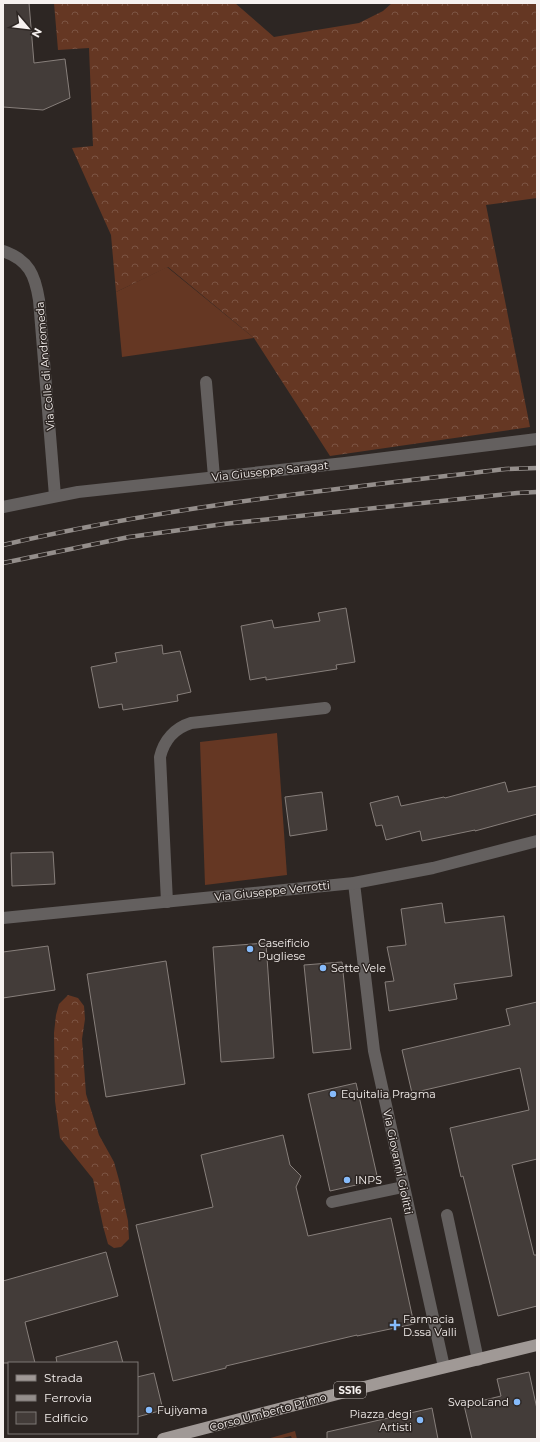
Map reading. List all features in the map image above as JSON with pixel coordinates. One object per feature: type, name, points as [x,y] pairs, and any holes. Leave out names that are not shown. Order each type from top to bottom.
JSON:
[{"type":"main road","name":"Corso Umberto Primo","points":[[163,1439],[444,1367],[537,1345]]},
{"type":"street","name":"Via Colle di Andromeda","points":[[3,252],[16,257],[28,267],[37,287],[56,496]]},
{"type":"street","points":[[206,382],[214,477]]},
{"type":"street","name":"Via Giuseppe Saragat","points":[[3,507],[56,496],[101,490],[345,463],[537,439]]},
{"type":"street","points":[[167,902],[160,757],[171,734],[191,723],[325,708]]},
{"type":"street","name":"Via Giuseppe Verrotti","points":[[3,918],[354,883],[432,868],[537,840]]},
{"type":"street","name":"Via Giovanni Giolitti","points":[[354,883],[374,1051],[444,1367]]},
{"type":"street","points":[[332,1202],[403,1187]]},
{"type":"street","points":[[447,1214],[478,1360]]},
{"type":"green space","points":[[54,3],[235,3],[274,37],[359,23],[383,11],[392,3],[537,3],[537,198],[486,205],[530,427],[330,456],[254,338],[168,267],[116,292],[111,235],[72,148],[93,146],[89,48],[58,50]]},
{"type":"green space","points":[[167,267],[254,338],[122,357],[116,292]]},
{"type":"green space","points":[[277,733],[287,875],[205,885],[200,742]]},
{"type":"green space","points":[[68,995],[78,998],[84,1006],[85,1019],[82,1039],[86,1094],[99,1135],[114,1162],[119,1180],[128,1221],[129,1239],[121,1247],[114,1248],[108,1244],[93,1179],[60,1138],[55,1101],[54,1033],[59,1004]]},
{"type":"green space","points":[[295,1431],[297,1439],[292,1439],[291,1436],[278,1439],[267,1439]]},
{"type":"building","points":[[3,3],[29,3],[34,63],[65,59],[70,98],[43,110],[3,107]]},
{"type":"building","points":[[346,608],[355,662],[336,665],[337,669],[266,680],[266,677],[250,680],[241,626],[272,620],[274,628],[320,621],[318,613]]},
{"type":"building","points":[[162,645],[163,654],[180,651],[191,692],[177,695],[178,701],[123,710],[122,704],[99,708],[91,667],[117,662],[115,653]]},
{"type":"building","points":[[505,782],[508,792],[537,786],[537,814],[475,831],[422,841],[420,831],[386,840],[382,825],[376,826],[370,803],[398,796],[401,806],[445,798]]},
{"type":"building","points":[[322,792],[327,830],[290,836],[285,797]]},
{"type":"building","points":[[53,852],[55,884],[12,886],[11,853]]},
{"type":"building","points":[[442,903],[445,923],[504,916],[512,976],[454,984],[457,999],[389,1011],[385,982],[394,981],[387,947],[406,945],[401,909]]},
{"type":"building","points":[[266,943],[274,1058],[221,1062],[213,947]]},
{"type":"building","points":[[48,946],[55,990],[3,998],[3,952]]},
{"type":"building","points":[[166,961],[185,1084],[106,1097],[87,974]]},
{"type":"building","points":[[342,962],[351,1049],[313,1053],[304,965]]},
{"type":"building","points":[[537,1002],[537,1159],[512,1165],[534,1255],[537,1255],[537,1306],[498,1316],[463,1176],[461,1177],[450,1128],[529,1110],[520,1068],[412,1093],[402,1050],[510,1025],[506,1009]]},
{"type":"building","points":[[356,1083],[378,1180],[330,1191],[308,1094]]},
{"type":"building","points":[[283,1135],[290,1165],[301,1176],[296,1187],[308,1236],[391,1218],[414,1324],[357,1335],[226,1366],[226,1368],[173,1381],[136,1225],[213,1207],[201,1155]]},
{"type":"building","points":[[106,1252],[118,1296],[25,1322],[35,1362],[3,1363],[3,1281]]},
{"type":"building","points":[[117,1341],[123,1362],[57,1362],[56,1357]]},
{"type":"building","points":[[529,1372],[537,1409],[537,1439],[472,1439],[464,1405],[501,1396],[497,1379]]},
{"type":"building","points":[[154,1373],[163,1410],[138,1417],[138,1377]]},
{"type":"building","points":[[432,1408],[438,1439],[327,1439],[327,1432]]},
{"type":"railway","points":[[3,545],[128,519],[253,500],[506,469],[537,468]]},
{"type":"railway","points":[[3,563],[129,537],[224,524],[537,492]]},
{"type":"place","name":"Caseificio Pugliese","points":[[250,949]]},
{"type":"place","name":"Sette Vele","points":[[323,968]]},
{"type":"place","name":"Equitalia Pragma","points":[[333,1094]]},
{"type":"place","name":"INPS","points":[[347,1180]]},
{"type":"place","name":"Farmacia D.ssa Valli","points":[[395,1325]]},
{"type":"place","name":"SvapoLand","points":[[517,1402]]},
{"type":"place","name":"Fujiyama","points":[[149,1410]]},
{"type":"place","name":"Piazza degi Artisti","points":[[420,1420]]}]
